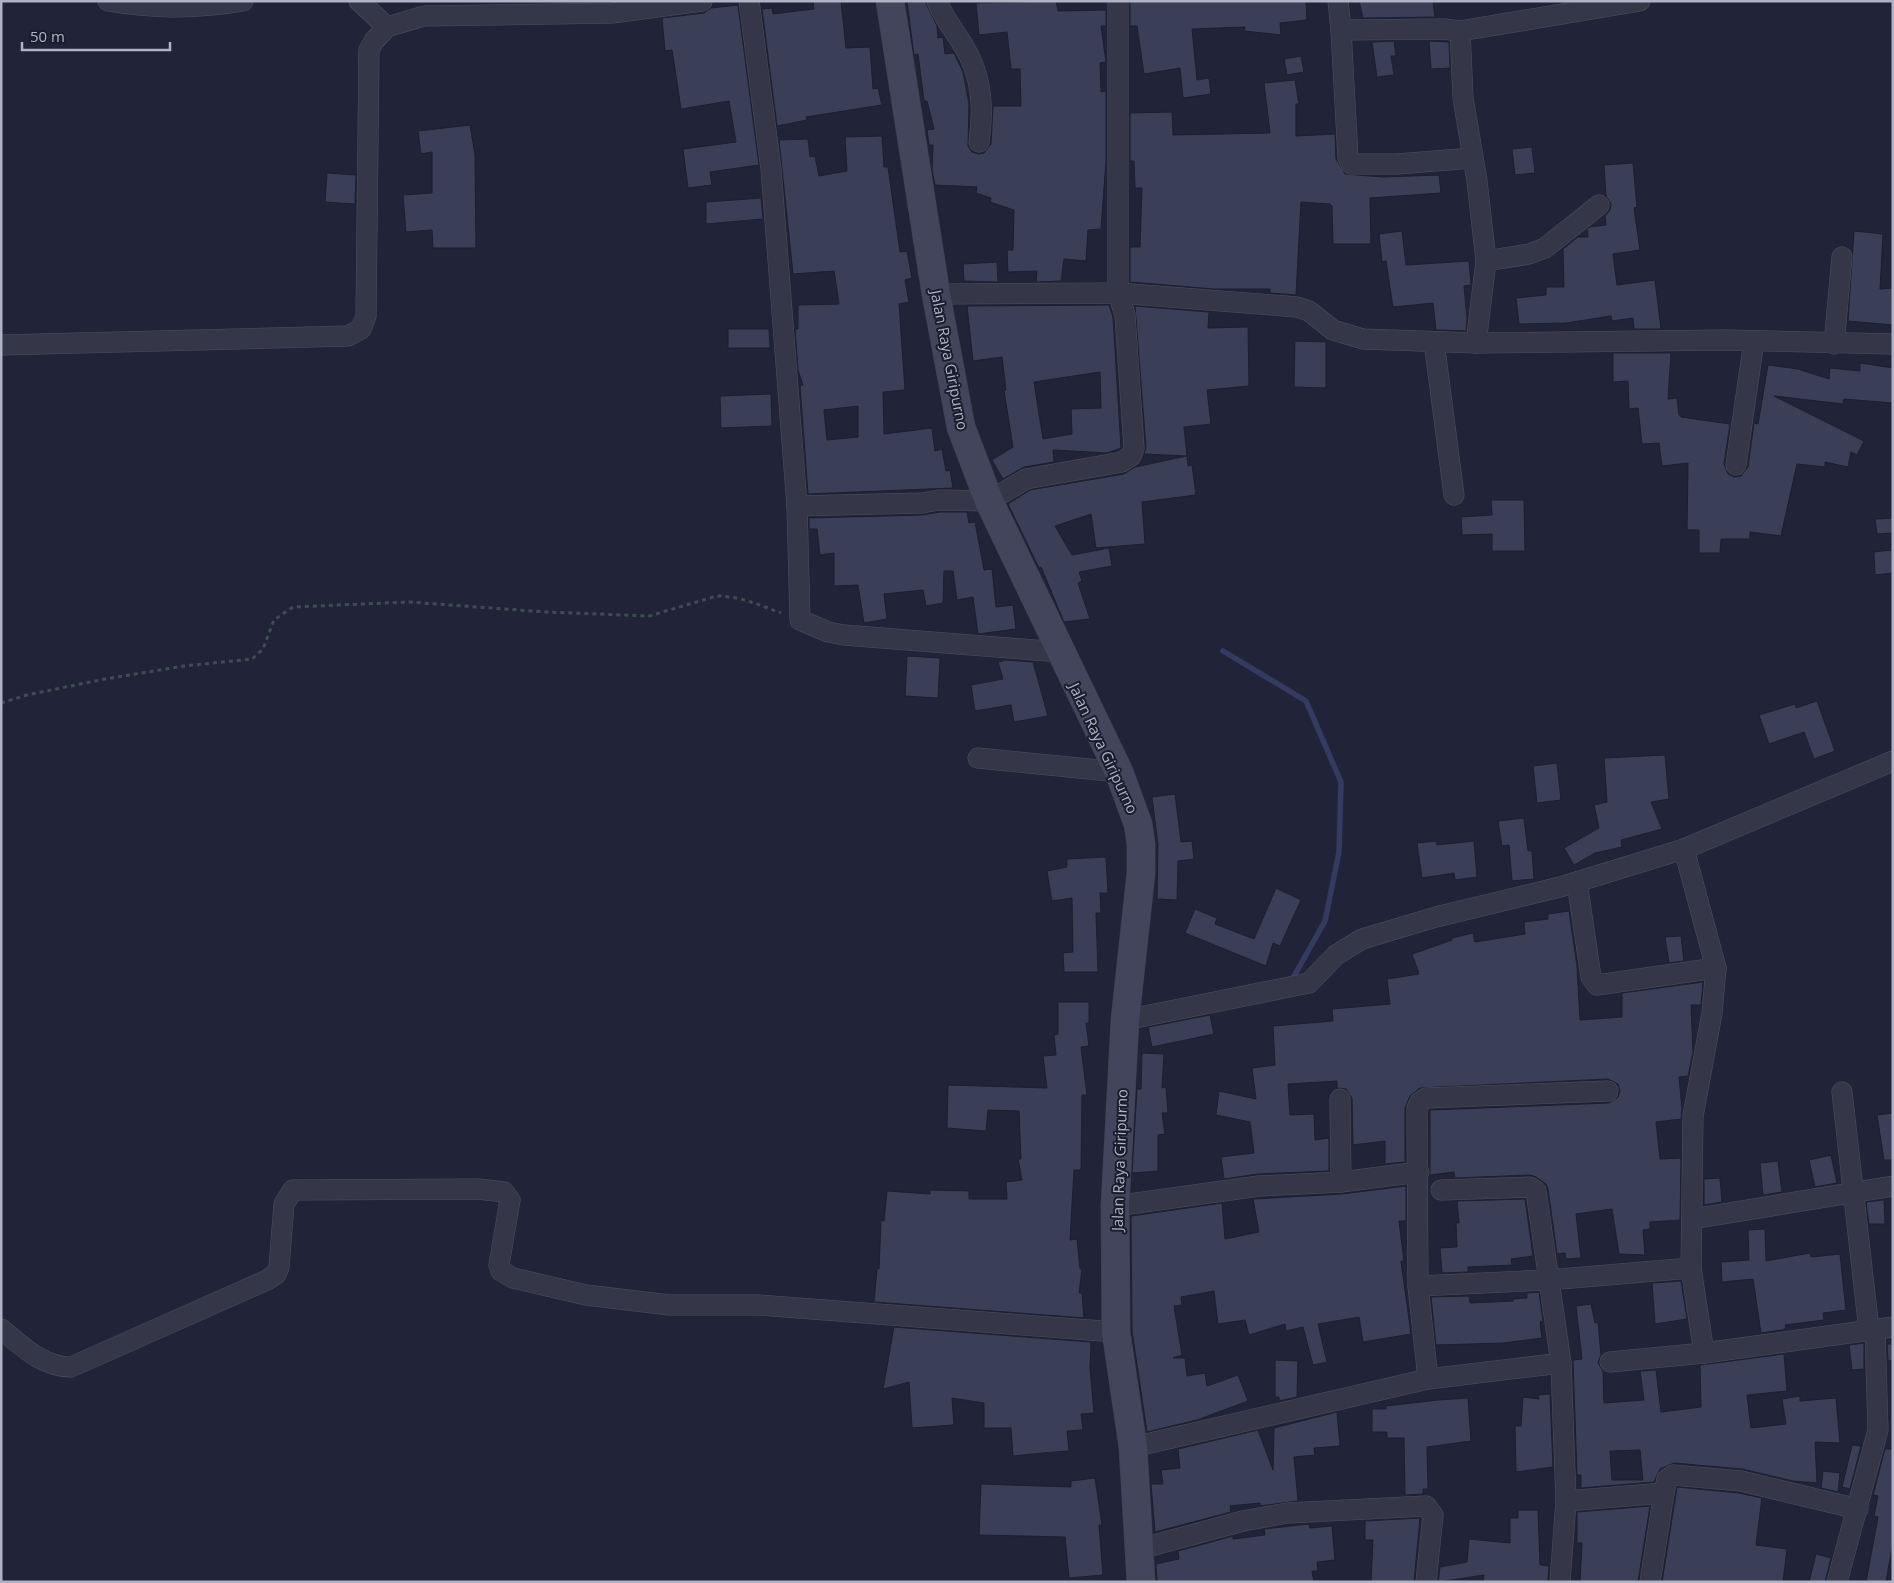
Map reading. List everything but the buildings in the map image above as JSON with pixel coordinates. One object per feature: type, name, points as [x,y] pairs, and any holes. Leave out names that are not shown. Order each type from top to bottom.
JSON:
[{"type":"main road","name":"Jalan Raya Giripurno","points":[[893,2],[936,294],[956,410],[989,501],[1118,772],[1138,824],[1142,859],[1125,1020],[1116,1206],[1116,1332],[1133,1447],[1141,1582]]},
{"type":"street","points":[[108,1],[140,7],[212,6],[243,1]]},
{"type":"street","points":[[359,1],[387,27]]},
{"type":"street","points":[[1,345],[348,336],[361,330],[366,316],[369,50],[374,41],[387,27],[424,16],[612,13],[702,1]]},
{"type":"street","points":[[749,1],[771,169],[797,506],[800,620],[828,632],[844,635],[1060,652]]},
{"type":"street","points":[[937,1],[970,56],[978,74],[981,96],[979,142]]},
{"type":"street","points":[[797,506],[922,503],[939,500],[989,501],[1031,478],[1122,462],[1133,453],[1125,315],[1118,293],[1118,1]]},
{"type":"street","points":[[1338,1],[1348,158],[1351,164],[1398,164],[1473,158]]},
{"type":"street","points":[[1341,30],[1444,29],[1460,32],[1640,1]]},
{"type":"street","points":[[1460,32],[1463,98],[1473,158],[1486,261],[1476,344]]},
{"type":"street","points":[[1486,261],[1529,254],[1545,248],[1599,205]]},
{"type":"street","points":[[1834,344],[1842,257]]},
{"type":"street","points":[[936,294],[1118,293],[1297,307],[1309,311],[1333,330],[1363,339],[1476,344],[1754,341],[1893,344]]},
{"type":"street","points":[[1736,465],[1754,341]]},
{"type":"street","points":[[1434,342],[1454,494]]},
{"type":"street","points":[[978,758],[1118,772]]},
{"type":"street","points":[[1125,1020],[1309,983],[1336,955],[1362,939],[1436,917],[1577,882],[1684,849],[1893,761]]},
{"type":"street","points":[[1684,849],[1716,968],[1712,1013],[1693,1116],[1691,1268],[1704,1353]]},
{"type":"street","points":[[1577,882],[1591,977],[1597,986],[1716,968]]},
{"type":"street","points":[[1428,1379],[1418,1286],[1419,1172],[1417,1108],[1420,1102],[1426,1098],[1608,1091]]},
{"type":"street","points":[[1837,1582],[1878,1430],[1879,1329],[1853,1192],[1842,1092]]},
{"type":"street","points":[[1340,1099],[1341,1182]]},
{"type":"street","points":[[1116,1206],[1259,1186],[1341,1182],[1419,1172]]},
{"type":"street","points":[[1692,1218],[1893,1186]]},
{"type":"street","points":[[1440,1190],[1522,1187],[1535,1189],[1561,1363],[1566,1501],[1560,1582]]},
{"type":"street","points":[[1,1329],[41,1360],[51,1365],[70,1367],[267,1280],[276,1274],[279,1268],[284,1204],[293,1190],[478,1188],[504,1192],[510,1200],[499,1265],[501,1271],[513,1278],[586,1294],[668,1305],[758,1305],[1116,1332]]},
{"type":"street","points":[[1418,1286],[1548,1280],[1691,1268]]},
{"type":"street","points":[[1610,1362],[1704,1353],[1879,1329]]},
{"type":"street","points":[[1133,1447],[1428,1379],[1561,1363]]},
{"type":"street","points":[[1650,1582],[1664,1493],[1669,1476],[1681,1475],[1741,1481],[1858,1509]]},
{"type":"street","points":[[1566,1501],[1664,1493]]},
{"type":"street","points":[[1139,1550],[1243,1521],[1286,1513],[1426,1506],[1433,1515],[1426,1582]]},
{"type":"path","points":[[1,703],[54,689],[105,679],[184,666],[252,659],[263,649],[274,620],[292,607],[408,602],[546,612],[649,616],[717,596],[727,596],[737,597],[800,620]]},
{"type":"waterway","points":[[1223,651],[1306,701],[1341,782],[1339,852],[1325,921],[1293,978]]}]
